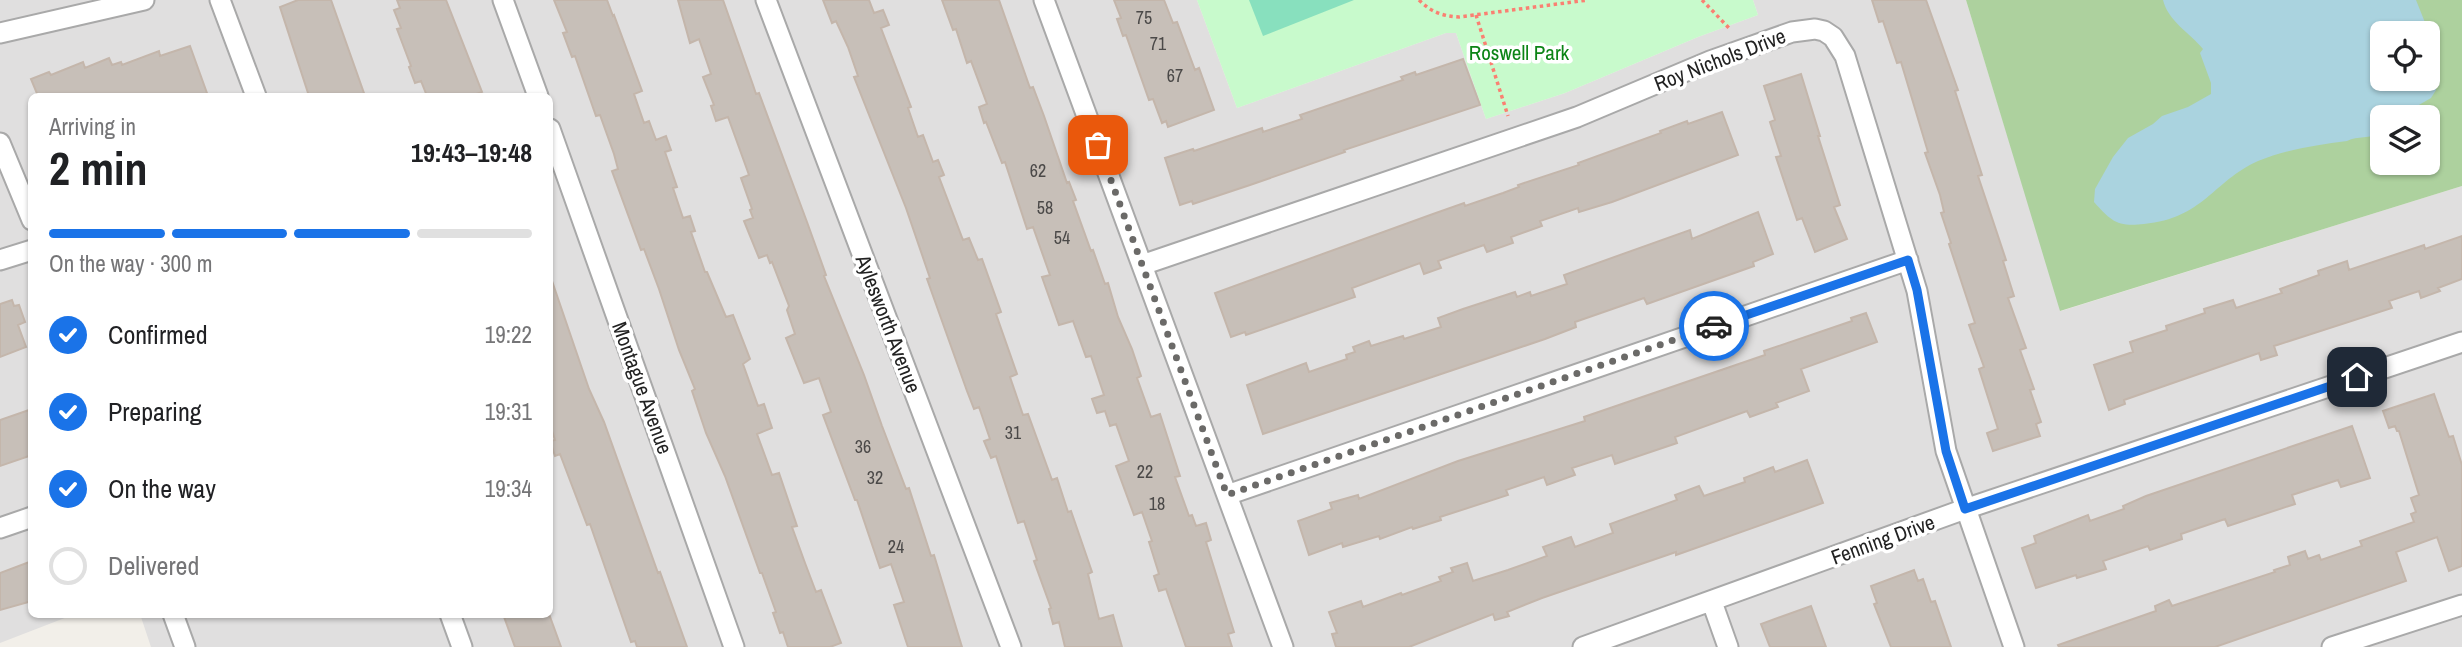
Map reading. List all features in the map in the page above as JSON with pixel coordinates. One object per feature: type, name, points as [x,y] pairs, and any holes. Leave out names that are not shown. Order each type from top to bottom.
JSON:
[{"type":"street","points":[[0,33],[144,0]]},
{"type":"street","points":[[220,0],[255,93]]},
{"type":"street","points":[[503,0],[537,93]]},
{"type":"street","name":"Aylesworth Avenue","points":[[766,0],[1011,647]]},
{"type":"street","points":[[1044,0],[1283,647]]},
{"type":"street","name":"Roy Nichols Drive","points":[[1142,265],[1555,124],[1710,61],[1805,29],[1824,31],[1833,37],[1845,56],[1908,260],[1917,290],[1946,451],[2014,647]]},
{"type":"street","name":"Montague Avenue","points":[[553,137],[734,647]]},
{"type":"street","points":[[0,143],[28,210]]},
{"type":"street","points":[[0,260],[28,251]]},
{"type":"street","points":[[1227,495],[1908,260]]},
{"type":"street","name":"Fenning Drive","points":[[1583,647],[1965,509],[2462,342]]},
{"type":"street","points":[[0,528],[28,518]]},
{"type":"street","points":[[1712,602],[1728,647]]},
{"type":"street","points":[[2332,647],[2462,605]]},
{"type":"street","points":[[174,618],[185,647]]},
{"type":"street","points":[[452,618],[463,647]]},
{"type":"path","points":[[1419,0],[1438,14],[1459,17],[1588,0]]},
{"type":"path","points":[[1702,0],[1730,29]]},
{"type":"path","points":[[1476,15],[1508,116]]},
{"type":"shaded area","points":[[0,0],[1197,0],[1237,108],[1446,33],[1456,33],[1486,119],[1565,93],[1758,15],[1753,0],[1966,0],[2061,311],[2462,186],[2462,647],[151,647],[141,618],[553,618],[553,93],[28,93],[28,618],[65,618],[0,643]]},
{"type":"green space","name":"Roswell Park","points":[[1197,0],[1753,0],[1758,15],[1565,93],[1486,119],[1456,33],[1446,33],[1237,108]]},
{"type":"green space","points":[[1249,0],[1354,0],[1263,36]]},
{"type":"green space","points":[[1966,0],[2462,0],[2462,186],[2060,311]]},
{"type":"water","points":[[2163,0],[2416,0],[2424,21],[2370,21],[2370,91],[2435,91],[2431,98],[2419,105],[2370,105],[2370,136],[2280,153],[2242,169],[2181,215],[2144,224],[2121,223],[2110,218],[2094,202],[2095,189],[2113,157],[2128,138],[2162,116],[2188,107],[2211,94],[2211,83],[2200,53],[2203,49],[2170,14]]},
{"type":"building","points":[[298,0],[331,0],[364,93],[308,93],[280,7]]},
{"type":"building","points":[[397,0],[446,0],[482,92],[426,93],[421,81],[415,83],[397,29],[401,28],[394,10],[400,8]]},
{"type":"building","points":[[554,0],[607,0],[614,15],[642,91],[634,94],[644,123],[649,121],[656,140],[666,136],[671,150],[665,152],[677,187],[673,188],[683,218],[690,216],[695,231],[691,232],[705,272],[726,317],[733,315],[750,359],[743,364],[758,406],[764,404],[772,428],[757,434],[772,475],[779,473],[797,526],[792,527],[805,563],[816,592],[821,590],[841,643],[830,647],[788,647],[783,632],[780,633],[773,613],[776,612],[762,573],[706,433],[692,391],[695,389],[659,289],[644,249],[641,250],[612,171],[618,169],[614,154],[600,115],[596,116],[575,56],[572,57],[563,33],[567,32]]},
{"type":"building","points":[[678,0],[723,0],[756,94],[759,93],[807,222],[826,275],[824,276],[906,489],[909,488],[931,556],[934,555],[962,647],[908,647],[894,605],[904,602],[891,564],[880,568],[857,500],[823,415],[831,412],[819,378],[804,383],[786,338],[795,334],[787,310],[789,306],[772,262],[770,263],[767,255],[759,258],[744,221],[753,218],[741,178],[749,175],[728,117],[716,121],[711,106],[714,105],[703,77],[711,74],[699,39],[690,43]]},
{"type":"building","points":[[823,0],[869,0],[874,13],[883,10],[889,25],[881,28],[911,107],[908,108],[918,137],[923,135],[933,162],[938,160],[944,175],[939,177],[963,240],[969,238],[978,260],[982,259],[1001,312],[996,314],[1017,374],[1010,377],[1023,415],[1028,414],[1052,480],[1057,478],[1068,512],[1071,511],[1092,572],[1088,574],[1099,619],[1113,615],[1122,647],[1065,647],[1059,622],[1053,624],[1049,609],[1051,608],[1034,561],[1037,560],[1024,521],[1018,523],[996,456],[991,458],[984,441],[990,439],[979,407],[974,409],[967,391],[927,279],[930,278],[906,208],[854,77],[858,76],[848,47],[836,21],[832,23]]},
{"type":"building","points":[[942,0],[999,0],[1030,88],[1033,87],[1067,183],[1069,182],[1076,200],[1073,201],[1091,251],[1093,250],[1105,284],[1108,283],[1141,376],[1137,378],[1151,417],[1160,414],[1180,476],[1175,477],[1189,516],[1192,515],[1196,526],[1206,523],[1211,540],[1206,542],[1234,632],[1228,634],[1232,647],[1186,647],[1166,589],[1159,591],[1154,576],[1159,574],[1149,542],[1152,541],[1142,512],[1134,515],[1116,466],[1129,461],[1116,424],[1110,426],[1105,411],[1097,413],[1092,399],[1104,395],[1091,356],[1086,357],[1073,321],[1059,325],[1042,277],[1050,275],[1033,227],[1027,229],[1005,162],[1002,163],[986,122],[984,123],[979,107],[987,104],[971,61],[967,63],[956,29],[953,30]]},
{"type":"building","points":[[1114,0],[1164,0],[1173,23],[1177,22],[1195,70],[1199,68],[1214,110],[1168,127],[1166,121],[1162,123],[1153,99],[1149,100],[1126,35],[1123,36],[1117,19],[1121,18]]},
{"type":"building","points":[[1872,0],[1926,0],[1958,90],[1955,91],[1982,175],[1978,176],[2006,260],[2003,261],[2014,296],[2008,298],[2026,348],[2020,350],[2034,389],[2030,390],[2041,422],[2036,424],[2040,436],[1993,451],[1987,433],[1998,429],[1979,369],[1984,367],[1969,325],[1975,323],[1949,244],[1951,243],[1941,213],[1944,212],[1940,195],[1925,153],[1928,152],[1901,62],[1897,63],[1883,21],[1879,22]]},
{"type":"building","points":[[190,46],[207,93],[37,93],[31,79],[49,72],[51,75],[83,62],[85,68],[109,58],[112,65],[121,62],[122,65],[159,51],[160,56]]},
{"type":"building","points":[[1463,59],[1480,105],[1193,204],[1192,201],[1180,205],[1165,158],[1262,128],[1263,132],[1302,119],[1300,115],[1403,80],[1401,77],[1415,72],[1416,75]]},
{"type":"building","points":[[1801,74],[1840,205],[1834,207],[1847,239],[1815,252],[1802,218],[1797,220],[1776,157],[1781,156],[1770,122],[1775,120],[1764,86]]},
{"type":"building","points":[[1722,112],[1738,155],[1612,202],[1579,212],[1578,208],[1540,221],[1542,226],[1511,237],[1513,243],[1487,252],[1484,245],[1438,261],[1441,268],[1424,274],[1420,263],[1352,288],[1355,297],[1246,335],[1245,332],[1231,337],[1215,293],[1464,203],[1465,206],[1503,193],[1687,121],[1688,124]]},
{"type":"building","points":[[1758,212],[1773,254],[1753,262],[1754,266],[1647,304],[1644,298],[1575,322],[1576,327],[1545,339],[1263,434],[1247,385],[1306,363],[1309,372],[1347,359],[1346,355],[1355,352],[1353,347],[1369,341],[1371,346],[1441,327],[1438,318],[1515,292],[1517,297],[1530,292],[1531,296],[1567,284],[1564,275],[1690,230],[1692,239]]},
{"type":"building","points":[[2462,236],[2462,279],[2438,288],[2440,291],[2421,298],[2419,291],[2389,301],[2392,308],[2274,346],[2277,355],[2261,360],[2259,353],[2124,400],[2125,404],[2109,410],[2094,365],[2133,352],[2130,342],[2167,330],[2166,326],[2205,313],[2204,309],[2233,300],[2236,308],[2282,293],[2280,289],[2319,275],[2318,271],[2347,261],[2349,270],[2424,245],[2425,249]]},
{"type":"building","points":[[553,284],[589,389],[604,422],[687,647],[637,647],[635,641],[631,642],[590,524],[587,525],[560,454],[555,456]]},
{"type":"building","points":[[12,300],[14,306],[19,305],[25,322],[18,325],[26,347],[0,357],[0,304]]},
{"type":"building","points":[[1866,313],[1877,342],[1801,369],[1809,391],[1776,403],[1778,407],[1750,417],[1747,411],[1675,437],[1677,443],[1615,464],[1612,455],[1572,468],[1575,475],[1547,485],[1544,477],[1506,490],[1508,495],[1440,517],[1441,520],[1413,529],[1412,527],[1380,539],[1379,536],[1343,547],[1342,543],[1309,555],[1298,521],[1332,509],[1330,503],[1358,495],[1359,499],[1458,461],[1585,421],[1584,417],[1765,355],[1764,351],[1852,321],[1851,318]]},
{"type":"building","points":[[2434,394],[2449,437],[2453,436],[2462,465],[2462,566],[2449,571],[2437,537],[2396,552],[2406,581],[2215,647],[2059,647],[2058,645],[2156,611],[2155,606],[2169,600],[2172,606],[2275,572],[2274,570],[2290,565],[2288,557],[2305,551],[2308,559],[2319,555],[2321,560],[2362,546],[2360,541],[2414,522],[2411,514],[2416,512],[2411,498],[2419,495],[2399,431],[2395,426],[2389,428],[2383,411]]},
{"type":"building","points":[[28,410],[28,456],[0,466],[0,420]]},
{"type":"building","points":[[2352,426],[2370,478],[2341,487],[2338,480],[2292,495],[2295,504],[2228,526],[2225,519],[2181,534],[2182,539],[2150,550],[2148,546],[2103,561],[2106,569],[2036,588],[2022,548],[2036,543],[2034,536],[2088,515],[2090,521],[2124,509],[2123,506],[2146,496]]},
{"type":"building","points":[[1807,460],[1823,503],[1676,555],[1676,552],[1542,598],[1507,612],[1509,616],[1495,620],[1493,614],[1409,647],[1336,647],[1332,634],[1337,633],[1329,612],[1361,601],[1363,607],[1401,593],[1402,595],[1441,581],[1439,577],[1453,572],[1451,568],[1467,563],[1473,581],[1508,570],[1547,556],[1543,547],[1571,537],[1575,547],[1613,533],[1610,524],[1677,500],[1675,495],[1699,486],[1704,496],[1745,482],[1744,478],[1773,467],[1775,472]]},
{"type":"building","points":[[28,562],[28,602],[0,610],[0,573]]},
{"type":"building","points":[[1914,570],[1918,581],[1923,579],[1931,602],[1935,601],[1951,647],[1891,647],[1874,604],[1877,603],[1871,586]]},
{"type":"building","points":[[1811,606],[1826,647],[1770,647],[1761,624]]},
{"type":"building","points":[[504,618],[550,618],[561,647],[515,647]]},
{"type":"way so far","points":[[1098,145],[1227,495],[1714,326]]},
{"type":"route","points":[[1714,326],[1908,260],[1917,290],[1946,451],[1965,509],[2357,377]]}]
